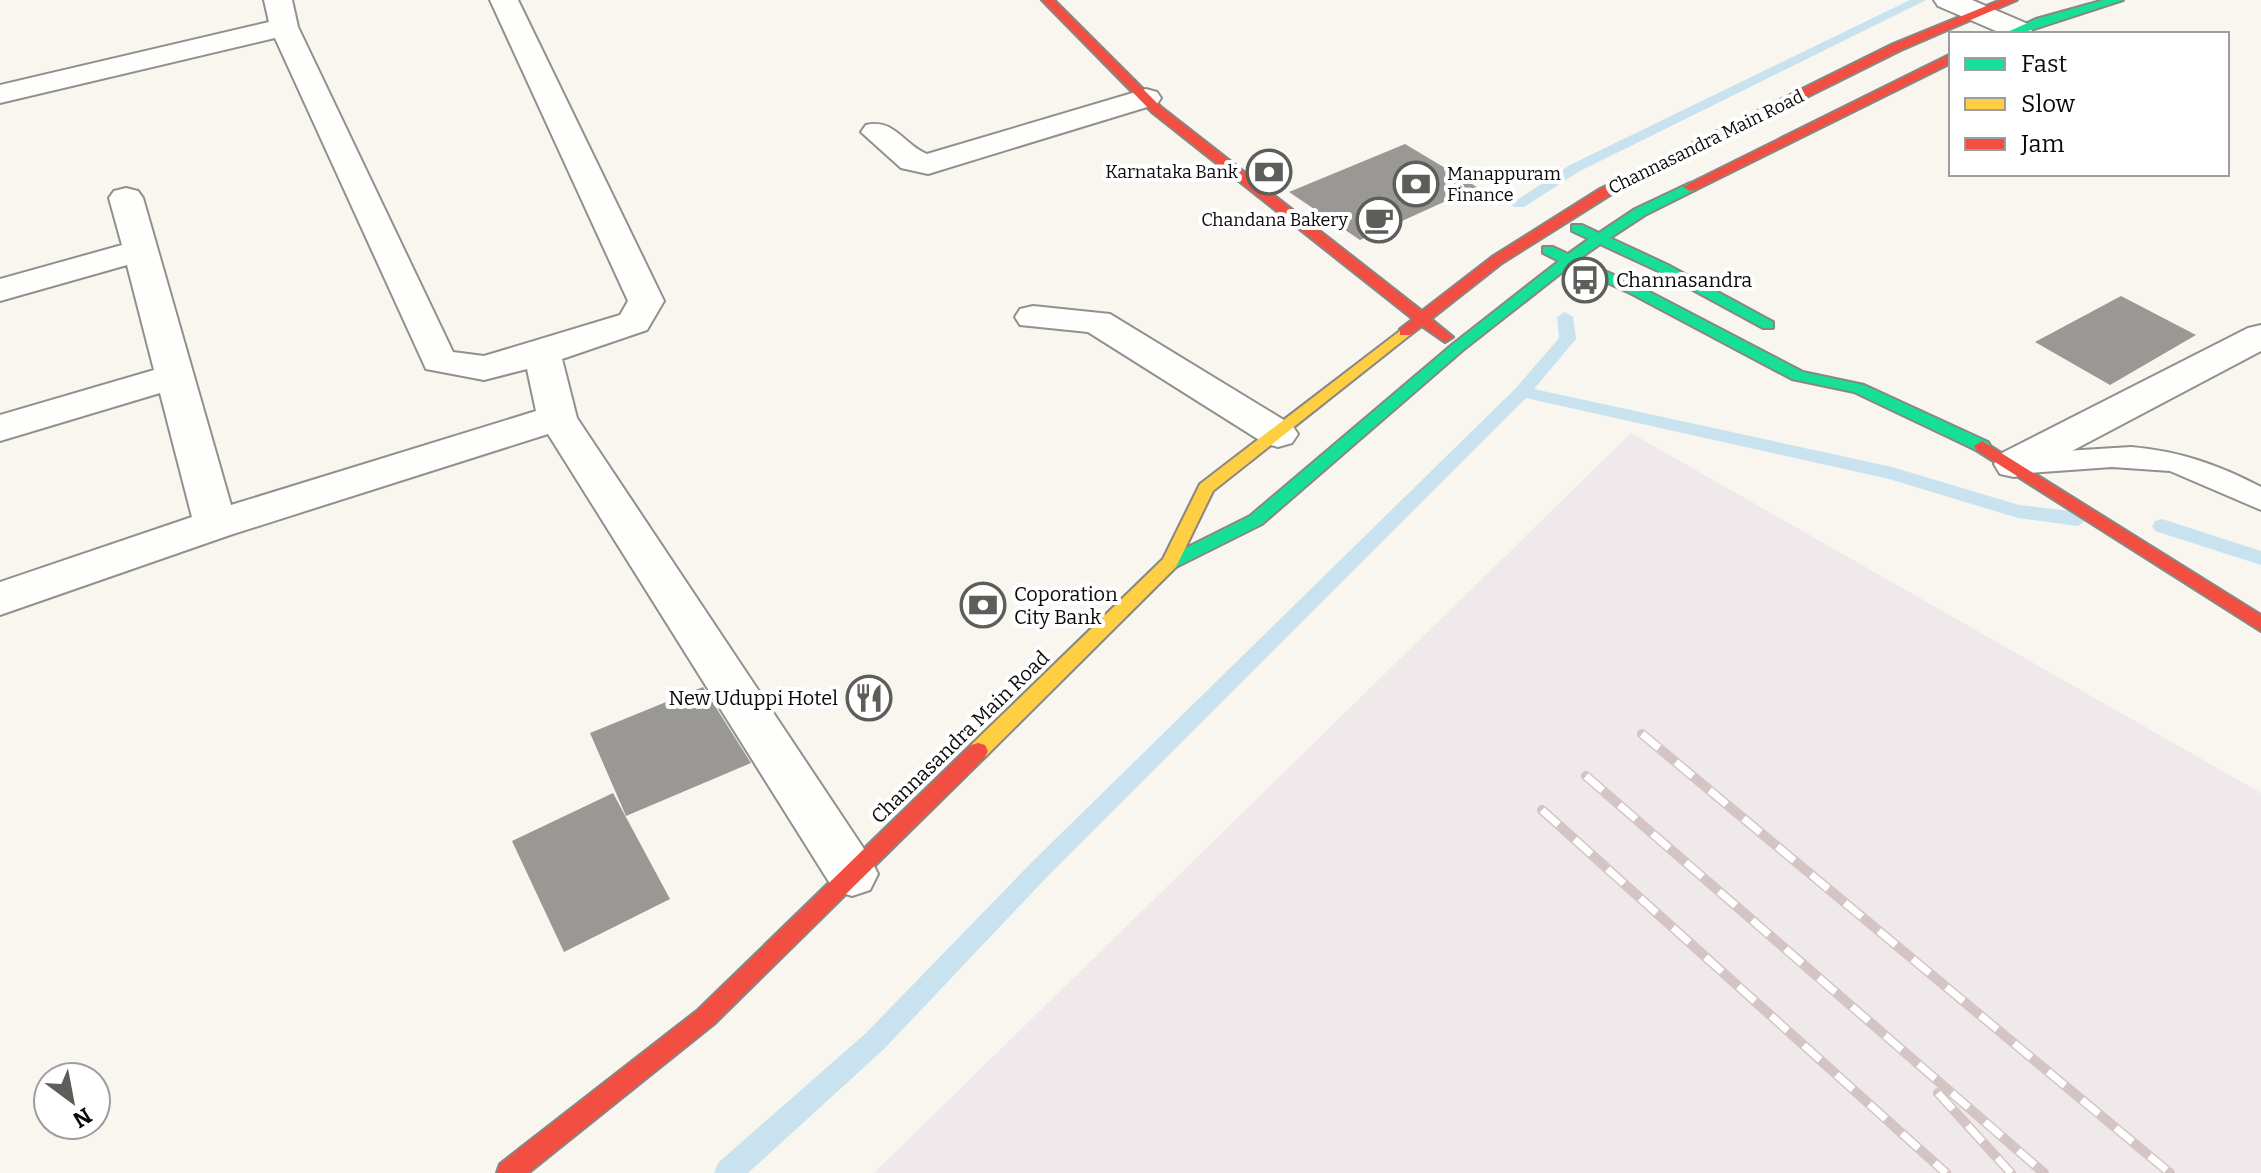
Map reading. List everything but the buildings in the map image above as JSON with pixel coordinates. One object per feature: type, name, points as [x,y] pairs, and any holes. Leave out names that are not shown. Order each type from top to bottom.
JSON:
[{"type":"main road","points":[[1048,0],[1146,98],[1458,347]]},
{"type":"main road","name":"Channasandra Main Road","points":[[1170,563],[1206,488],[1497,260],[1605,192],[1897,47],[2011,0]]},
{"type":"main road","points":[[2014,32],[2117,0]]},
{"type":"main road","name":"Channasandra Main Road","points":[[509,1173],[706,1017],[1170,563],[1256,520],[1458,347],[1599,238],[1640,212],[1949,59]]},
{"type":"main road","points":[[1559,219],[1663,268],[1789,337]]},
{"type":"main road","points":[[1527,240],[1635,290],[1798,376],[1858,388],[1993,451],[2261,624]]},
{"type":"main road","points":[[1828,361],[1858,388]]},
{"type":"street","points":[[0,94],[281,14],[439,361],[484,368],[542,353],[634,322],[646,301],[504,0]]},
{"type":"street","points":[[1950,1],[2014,32]]},
{"type":"street","points":[[877,132],[912,161],[928,164],[1146,98]]},
{"type":"street","points":[[126,198],[215,525]]},
{"type":"street","points":[[0,290],[140,251]]},
{"type":"street","points":[[1033,317],[1097,322],[1278,434]]},
{"type":"street","points":[[2014,464],[2261,336]]},
{"type":"street","points":[[542,353],[557,418],[852,874]]},
{"type":"street","points":[[0,428],[175,376]]},
{"type":"street","points":[[0,599],[215,525],[557,418]]},
{"type":"lane","points":[[2014,464],[2113,457],[2171,461],[2216,476],[2261,500]]},
{"type":"shaded area","points":[[1631,433],[2261,793],[2261,1173],[874,1173]]},
{"type":"waterway","points":[[1519,204],[1575,168],[1622,144],[1920,0]]},
{"type":"waterway","points":[[1522,392],[1568,339],[1565,317]]},
{"type":"waterway","points":[[728,1173],[875,1041],[1039,870],[1522,392]]},
{"type":"waterway","points":[[1522,392],[1892,473],[2018,511],[2078,519]]},
{"type":"waterway","points":[[2162,526],[2261,558]]},
{"type":"railway","points":[[1642,734],[2170,1173]]},
{"type":"railway","points":[[1586,776],[2044,1173]]},
{"type":"railway","points":[[1542,810],[1946,1173]]},
{"type":"railway","points":[[1938,1093],[2011,1173]]},
{"type":"traffic: fast","points":[[2014,32],[2040,21],[2117,0]]},
{"type":"traffic: fast","points":[[1170,563],[1256,520],[1458,347],[1579,252],[1640,212],[1690,187]]},
{"type":"traffic: fast","points":[[1577,228],[1663,268],[1768,325]]},
{"type":"traffic: fast","points":[[1548,250],[1635,290],[1798,376],[1858,388],[1982,446]]},
{"type":"traffic: slow","points":[[978,751],[1170,563],[1206,488],[1405,332]]},
{"type":"traffic: jam","points":[[1048,0],[1157,110],[1445,337]]},
{"type":"traffic: jam","points":[[1405,332],[1497,260],[1605,192],[1897,47],[2011,0]]},
{"type":"traffic: jam","points":[[1690,187],[1949,59]]},
{"type":"traffic: jam","points":[[1982,446],[2261,624]]},
{"type":"traffic: jam","points":[[509,1173],[706,1017],[978,751]]},
{"type":"place","name":"Karnataka Bank","points":[[1269,172]]},
{"type":"place","name":"Manappuram Finance","points":[[1416,184]]},
{"type":"place","name":"Chandana Bakery","points":[[1379,220]]},
{"type":"place","name":"Channasandra","points":[[1585,280]]},
{"type":"place","name":"Coporation City Bank","points":[[983,605]]},
{"type":"place","name":"New Uduppi Hotel","points":[[869,698]]}]
